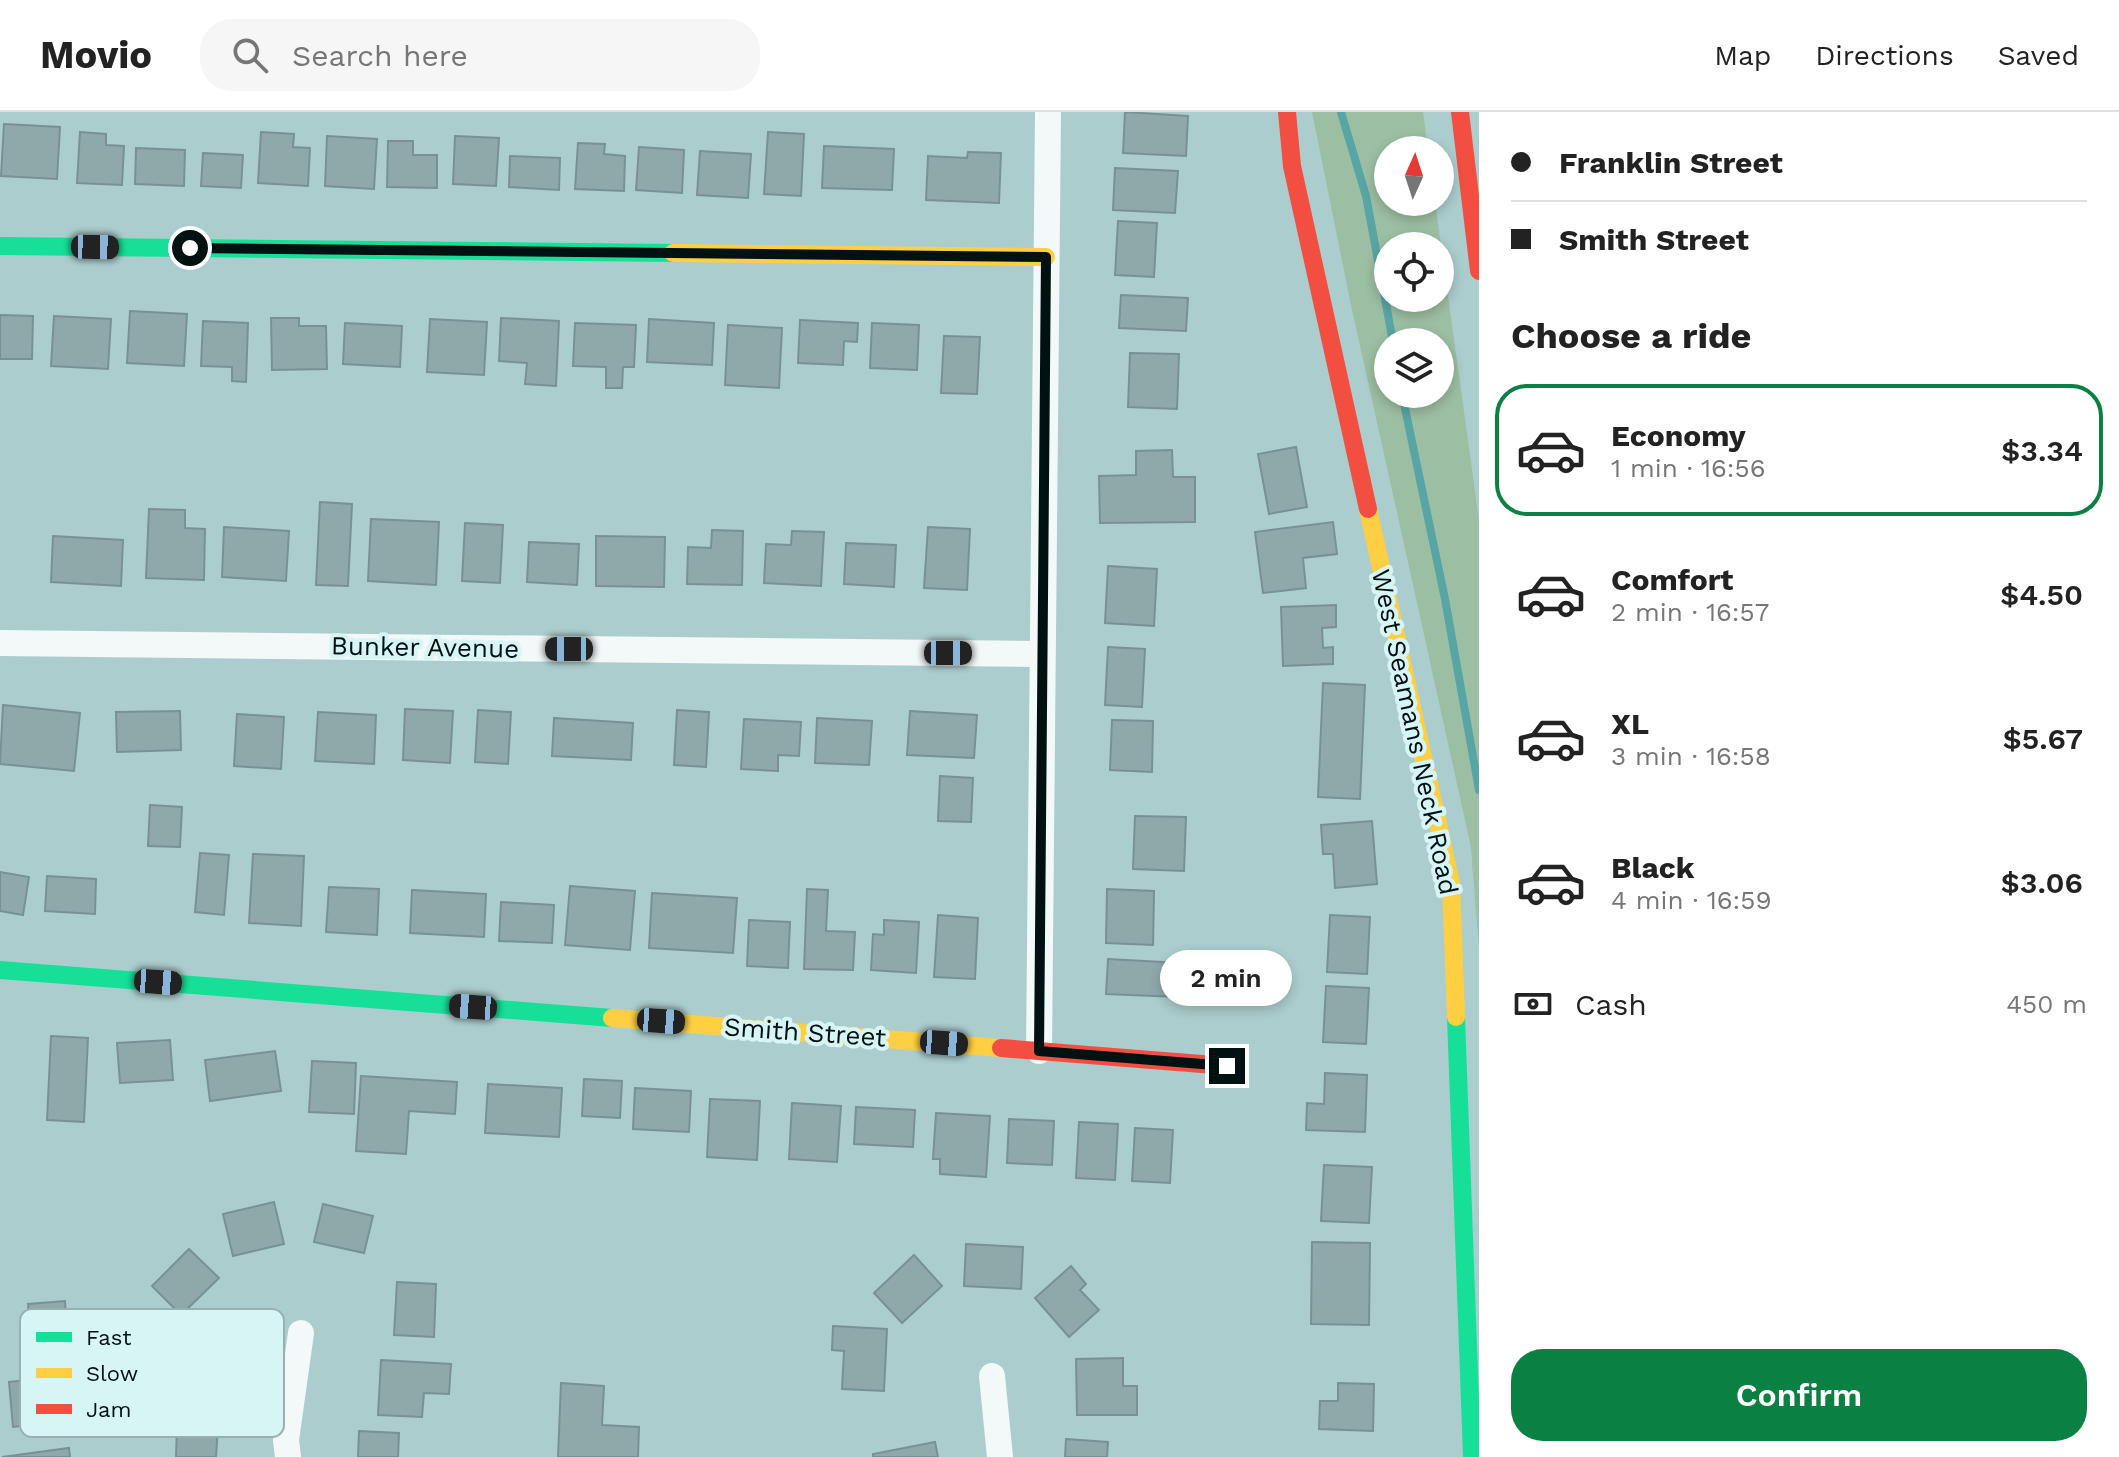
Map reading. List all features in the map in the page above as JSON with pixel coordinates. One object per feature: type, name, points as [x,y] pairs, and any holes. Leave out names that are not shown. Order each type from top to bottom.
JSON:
[{"type":"main road","name":"West Seamans Neck Road","points":[[1287,112],[1292,166],[1451,883],[1472,1457]]},
{"type":"main road","points":[[1460,112],[1479,271]]},
{"type":"main road","points":[[0,246],[1046,257]]},
{"type":"main road","name":"Smith Street","points":[[0,973],[1227,1066]]},
{"type":"street","points":[[1039,1051],[1048,112]]},
{"type":"street","name":"Bunker Avenue","points":[[0,643],[1042,654]]},
{"type":"street","points":[[288,1457],[286,1440],[301,1333]]},
{"type":"street","points":[[992,1376],[1000,1457]]},
{"type":"green space","points":[[1312,112],[1423,112],[1426,136],[1374,136],[1374,216],[1437,216],[1439,232],[1374,232],[1374,312],[1450,312],[1452,328],[1374,328],[1374,408],[1454,408],[1454,339],[1479,520],[1479,948],[1471,847],[1351,305]]},
{"type":"building","points":[[1125,112],[1188,116],[1186,156],[1123,153]]},
{"type":"building","points":[[4,124],[60,127],[57,179],[1,176]]},
{"type":"building","points":[[80,132],[106,134],[106,145],[124,146],[122,185],[77,183]]},
{"type":"building","points":[[261,132],[294,134],[293,147],[310,148],[308,186],[258,183]]},
{"type":"building","points":[[768,132],[804,134],[801,196],[764,194]]},
{"type":"building","points":[[327,136],[377,139],[374,189],[325,186]]},
{"type":"building","points":[[455,136],[499,138],[496,186],[453,184]]},
{"type":"building","points":[[388,141],[413,141],[413,155],[437,155],[437,188],[387,187]]},
{"type":"building","points":[[578,143],[605,144],[604,154],[625,156],[624,191],[575,189]]},
{"type":"building","points":[[824,146],[894,149],[892,190],[822,188]]},
{"type":"building","points":[[639,147],[684,150],[682,193],[636,190]]},
{"type":"building","points":[[136,148],[185,150],[184,186],[135,184]]},
{"type":"building","points":[[700,151],[751,154],[748,198],[697,195]]},
{"type":"building","points":[[968,152],[1001,153],[999,203],[926,200],[928,156],[967,158]]},
{"type":"building","points":[[203,153],[243,155],[241,188],[201,186]]},
{"type":"building","points":[[510,156],[560,158],[559,190],[509,187]]},
{"type":"building","points":[[1115,168],[1178,171],[1175,213],[1113,210]]},
{"type":"building","points":[[1118,221],[1157,223],[1154,277],[1115,275]]},
{"type":"building","points":[[1121,295],[1188,298],[1186,331],[1119,328]]},
{"type":"building","points":[[130,311],[187,314],[184,366],[127,363]]},
{"type":"building","points":[[0,315],[33,316],[32,359],[0,359]]},
{"type":"building","points":[[54,316],[111,319],[108,369],[51,366]]},
{"type":"building","points":[[271,318],[299,318],[299,326],[326,326],[327,369],[272,370]]},
{"type":"building","points":[[501,318],[559,321],[556,386],[525,384],[527,363],[499,361]]},
{"type":"building","points":[[430,319],[487,322],[484,375],[427,372]]},
{"type":"building","points":[[649,319],[714,323],[712,365],[647,362]]},
{"type":"building","points":[[800,320],[858,323],[857,342],[844,341],[843,365],[798,363]]},
{"type":"building","points":[[203,321],[248,323],[246,382],[232,381],[232,367],[201,366]]},
{"type":"building","points":[[345,323],[402,326],[400,367],[343,364]]},
{"type":"building","points":[[575,323],[636,325],[634,367],[623,367],[622,388],[606,388],[606,367],[573,366]]},
{"type":"building","points":[[872,323],[919,325],[917,370],[870,368]]},
{"type":"building","points":[[728,325],[782,328],[779,388],[725,385]]},
{"type":"building","points":[[944,336],[980,337],[977,394],[941,393]]},
{"type":"building","points":[[1130,353],[1179,354],[1177,409],[1128,407]]},
{"type":"building","points":[[1296,447],[1307,507],[1269,514],[1258,454]]},
{"type":"building","points":[[1172,450],[1173,477],[1195,477],[1195,522],[1100,523],[1099,476],[1136,475],[1136,451]]},
{"type":"building","points":[[320,502],[352,504],[348,586],[316,585]]},
{"type":"building","points":[[149,509],[185,510],[185,528],[205,529],[204,580],[146,578]]},
{"type":"building","points":[[371,519],[439,522],[436,585],[368,581]]},
{"type":"building","points":[[1333,522],[1337,554],[1303,558],[1306,588],[1263,593],[1255,532]]},
{"type":"building","points":[[465,523],[503,525],[500,583],[462,581]]},
{"type":"building","points":[[224,527],[289,531],[286,581],[222,577]]},
{"type":"building","points":[[928,527],[970,529],[967,590],[924,588]]},
{"type":"building","points":[[712,530],[743,531],[742,585],[687,584],[688,547],[711,548]]},
{"type":"building","points":[[792,531],[824,532],[821,586],[764,583],[766,544],[791,545]]},
{"type":"building","points":[[53,536],[123,540],[121,586],[51,582]]},
{"type":"building","points":[[596,536],[665,537],[664,587],[596,586]]},
{"type":"building","points":[[529,542],[579,544],[577,585],[527,582]]},
{"type":"building","points":[[846,543],[896,545],[894,587],[844,584]]},
{"type":"building","points":[[1108,566],[1157,569],[1154,626],[1105,623]]},
{"type":"building","points":[[1336,605],[1336,627],[1322,628],[1323,648],[1333,647],[1333,664],[1283,666],[1281,607]]},
{"type":"building","points":[[1108,647],[1145,649],[1142,707],[1105,705]]},
{"type":"building","points":[[1323,683],[1365,685],[1360,799],[1318,797]]},
{"type":"building","points":[[3,705],[80,713],[74,771],[0,764]]},
{"type":"building","points":[[405,709],[453,711],[450,763],[403,760]]},
{"type":"building","points":[[478,710],[511,712],[508,764],[475,762]]},
{"type":"building","points":[[677,710],[709,712],[706,767],[674,765]]},
{"type":"building","points":[[180,711],[181,750],[117,752],[116,712]]},
{"type":"building","points":[[910,711],[977,715],[974,758],[907,755]]},
{"type":"building","points":[[318,712],[376,715],[374,764],[315,761]]},
{"type":"building","points":[[237,714],[284,717],[281,769],[234,766]]},
{"type":"building","points":[[554,718],[633,723],[631,760],[552,756]]},
{"type":"building","points":[[817,718],[872,721],[869,765],[815,763]]},
{"type":"building","points":[[744,719],[801,722],[799,756],[778,755],[778,771],[741,769]]},
{"type":"building","points":[[1112,720],[1153,721],[1152,772],[1110,770]]},
{"type":"building","points":[[940,776],[973,778],[971,822],[938,821]]},
{"type":"building","points":[[150,805],[182,807],[180,847],[148,846]]},
{"type":"building","points":[[1135,816],[1186,817],[1184,871],[1133,869]]},
{"type":"building","points":[[1372,821],[1377,884],[1335,888],[1333,854],[1323,854],[1321,825]]},
{"type":"building","points":[[200,853],[229,855],[224,915],[195,912]]},
{"type":"building","points":[[253,854],[304,856],[301,926],[249,923]]},
{"type":"building","points":[[0,872],[29,877],[23,915],[0,911]]},
{"type":"building","points":[[47,876],[96,879],[95,914],[45,911]]},
{"type":"building","points":[[570,886],[635,891],[630,950],[565,945]]},
{"type":"building","points":[[329,887],[379,889],[377,935],[326,932]]},
{"type":"building","points":[[807,889],[828,890],[826,931],[855,932],[853,970],[804,969]]},
{"type":"building","points":[[1107,889],[1154,891],[1153,945],[1106,943]]},
{"type":"building","points":[[412,890],[486,894],[484,937],[410,933]]},
{"type":"building","points":[[652,893],[737,898],[733,953],[649,948]]},
{"type":"building","points":[[501,902],[554,905],[552,943],[499,941]]},
{"type":"building","points":[[938,915],[978,918],[975,979],[934,977]]},
{"type":"building","points":[[1330,915],[1370,917],[1367,974],[1327,972]]},
{"type":"building","points":[[749,920],[790,922],[788,968],[747,966]]},
{"type":"building","points":[[884,920],[919,922],[916,973],[871,970],[873,934],[884,935]]},
{"type":"building","points":[[1108,959],[1180,963],[1178,997],[1106,994]]},
{"type":"building","points":[[1326,986],[1369,988],[1366,1044],[1323,1042]]},
{"type":"building","points":[[51,1036],[88,1038],[84,1122],[47,1120]]},
{"type":"building","points":[[170,1040],[173,1080],[120,1083],[117,1043]]},
{"type":"building","points":[[275,1051],[281,1091],[210,1101],[205,1060]]},
{"type":"building","points":[[312,1061],[356,1063],[354,1114],[309,1112]]},
{"type":"building","points":[[1325,1073],[1367,1075],[1365,1132],[1306,1130],[1307,1103],[1324,1104]]},
{"type":"building","points":[[361,1076],[457,1082],[455,1114],[409,1111],[406,1154],[356,1151]]},
{"type":"building","points":[[584,1079],[622,1081],[620,1118],[582,1116]]},
{"type":"building","points":[[488,1084],[562,1088],[559,1137],[485,1133]]},
{"type":"building","points":[[635,1088],[691,1091],[689,1132],[633,1129]]},
{"type":"building","points":[[710,1099],[760,1101],[757,1160],[707,1157]]},
{"type":"building","points":[[792,1103],[841,1106],[837,1162],[789,1159]]},
{"type":"building","points":[[856,1107],[915,1110],[913,1147],[854,1144]]},
{"type":"building","points":[[936,1113],[990,1116],[986,1177],[940,1174],[940,1159],[933,1159]]},
{"type":"building","points":[[1009,1119],[1054,1121],[1052,1165],[1007,1163]]},
{"type":"building","points":[[1079,1122],[1118,1124],[1115,1180],[1076,1178]]},
{"type":"building","points":[[1135,1128],[1173,1130],[1170,1183],[1132,1181]]},
{"type":"building","points":[[1324,1165],[1372,1167],[1369,1223],[1321,1221]]},
{"type":"building","points":[[274,1202],[284,1244],[233,1256],[223,1214]]},
{"type":"building","points":[[323,1204],[373,1216],[364,1253],[314,1242]]},
{"type":"building","points":[[1312,1242],[1370,1243],[1369,1325],[1311,1324]]},
{"type":"building","points":[[966,1244],[1023,1247],[1021,1289],[964,1286]]},
{"type":"building","points":[[189,1249],[219,1278],[187,1309],[175,1309],[152,1286]]},
{"type":"building","points":[[914,1255],[942,1286],[902,1323],[874,1293]]},
{"type":"building","points":[[1071,1266],[1086,1284],[1080,1290],[1099,1310],[1069,1337],[1035,1298]]},
{"type":"building","points":[[397,1282],[436,1284],[434,1337],[394,1335]]},
{"type":"building","points":[[65,1301],[66,1309],[28,1309],[28,1304]]},
{"type":"building","points":[[833,1326],[887,1329],[884,1391],[842,1389],[844,1351],[832,1350]]},
{"type":"building","points":[[1123,1358],[1123,1386],[1137,1386],[1137,1415],[1077,1415],[1076,1359]]},
{"type":"building","points":[[381,1360],[451,1364],[449,1394],[424,1393],[422,1417],[378,1415]]},
{"type":"building","points":[[20,1381],[20,1426],[13,1427],[9,1382]]},
{"type":"building","points":[[561,1383],[604,1386],[602,1425],[639,1427],[638,1457],[558,1457]]},
{"type":"building","points":[[1338,1383],[1374,1384],[1373,1431],[1319,1429],[1320,1401],[1338,1401]]},
{"type":"building","points":[[359,1431],[399,1433],[398,1457],[358,1457]]},
{"type":"building","points":[[177,1437],[217,1437],[216,1457],[176,1457]]},
{"type":"building","points":[[1066,1439],[1108,1442],[1107,1457],[1065,1457]]},
{"type":"building","points":[[935,1442],[938,1457],[873,1457],[873,1454]]},
{"type":"building","points":[[69,1448],[70,1457],[2,1457]]},
{"type":"waterway","points":[[1341,112],[1366,196],[1390,328]]},
{"type":"waterway","points":[[1405,408],[1445,599],[1479,790]]},
{"type":"traffic: fast","points":[[0,246],[673,253]]},
{"type":"traffic: fast","points":[[0,970],[612,1018]]},
{"type":"traffic: fast","points":[[1456,1017],[1472,1457]]},
{"type":"traffic: slow","points":[[673,253],[1046,257]]},
{"type":"traffic: slow","points":[[1368,509],[1451,883],[1456,1017]]},
{"type":"traffic: slow","points":[[612,1018],[1001,1048]]},
{"type":"traffic: jam","points":[[1287,112],[1292,166],[1368,509]]},
{"type":"traffic: jam","points":[[1460,112],[1479,271]]},
{"type":"traffic: jam","points":[[1001,1048],[1227,1066]]},
{"type":"route","points":[[190,248],[1046,257],[1039,1051],[1227,1066]]}]
